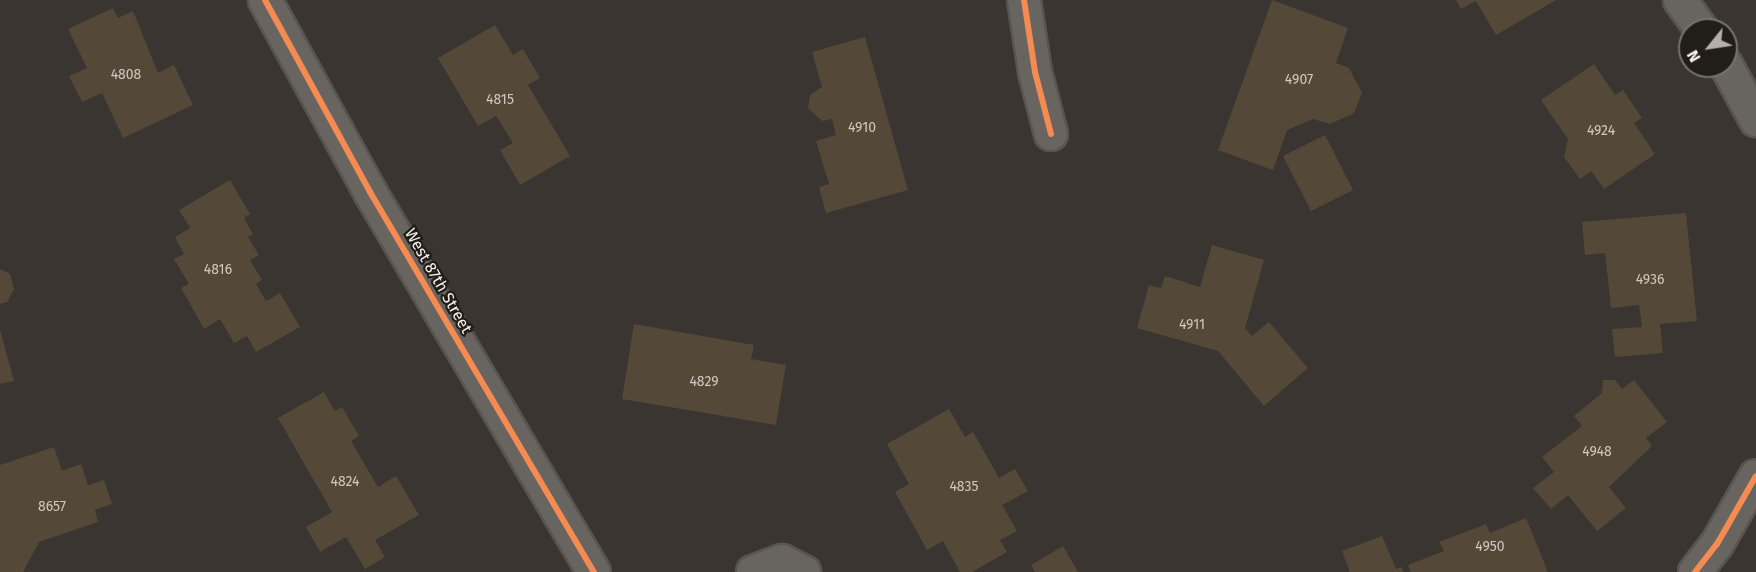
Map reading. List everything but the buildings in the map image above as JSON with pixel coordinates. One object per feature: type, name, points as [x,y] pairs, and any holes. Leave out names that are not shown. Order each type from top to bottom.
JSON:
[{"type":"street","name":"West 87th Street","points":[[265,0],[370,192],[594,572]]},
{"type":"street","points":[[1024,0],[1035,72],[1051,134]]},
{"type":"street","points":[[1680,0],[1693,18]]},
{"type":"street","points":[[1733,78],[1756,120]]},
{"type":"street","points":[[1695,572],[1717,544],[1756,476]]},
{"type":"street","points":[[753,572],[782,561],[804,572]]},
{"type":"cycle path","points":[[265,0],[370,192],[594,572]]},
{"type":"cycle path","points":[[1024,0],[1035,72],[1051,134]]},
{"type":"cycle path","points":[[1695,572],[1717,544],[1756,476]]}]
